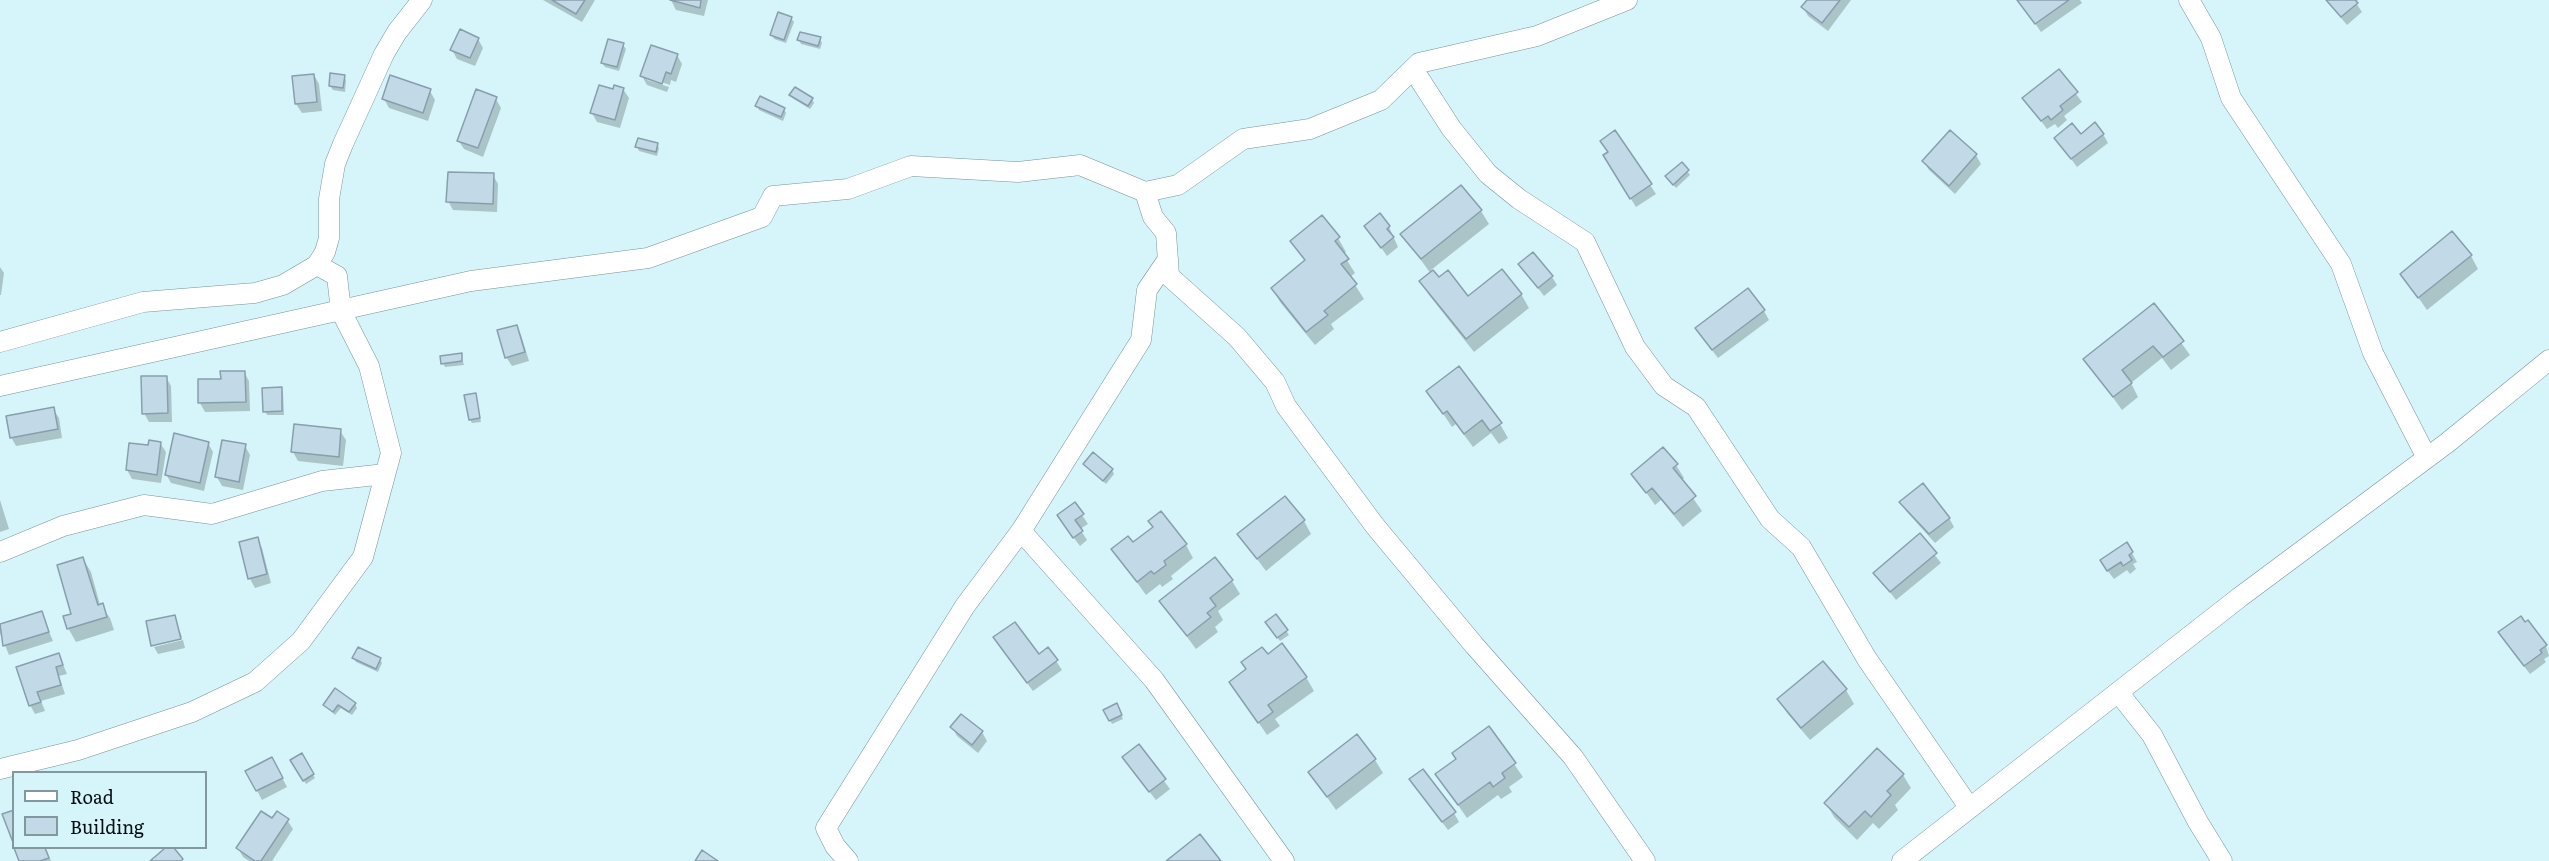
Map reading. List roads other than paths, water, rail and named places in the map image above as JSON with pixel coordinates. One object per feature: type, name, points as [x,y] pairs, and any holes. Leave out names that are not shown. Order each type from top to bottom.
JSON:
[{"type":"street","points":[[0,342],[143,302],[255,293],[283,285],[317,265],[325,252],[329,238],[329,199],[335,164],[384,54],[397,32],[422,0]]},
{"type":"street","points":[[0,386],[471,281],[648,258],[762,217],[773,196],[848,189],[911,166],[1018,172],[1080,165],[1145,192],[1178,185],[1243,139],[1310,129],[1381,100],[1419,63],[1537,36],[1627,0]]},
{"type":"street","points":[[2189,0],[2211,38],[2231,98],[2341,264],[2373,353],[2427,458]]},
{"type":"street","points":[[1413,69],[1451,128],[1488,174],[1519,199],[1585,242],[1635,347],[1664,386],[1696,407],[1770,519],[1801,547],[1867,659],[1969,807]]},
{"type":"street","points":[[1145,192],[1153,217],[1166,233],[1169,276],[1237,337],[1275,382],[1286,406],[1375,526],[1474,645],[1573,757],[1645,861]]},
{"type":"street","points":[[848,861],[835,846],[826,828],[965,606],[1021,531],[1141,340],[1147,290],[1167,259]]},
{"type":"street","points":[[0,769],[78,750],[182,715],[255,682],[301,641],[363,557],[391,453],[369,366],[341,311],[337,276],[317,265]]},
{"type":"street","points":[[1902,861],[2118,692],[2427,458],[2549,360]]},
{"type":"street","points":[[0,552],[63,526],[144,505],[212,514],[322,481],[386,474]]},
{"type":"street","points":[[1021,531],[1154,680],[1284,861]]},
{"type":"street","points":[[2118,692],[2152,735],[2198,822],[2222,861]]}]
